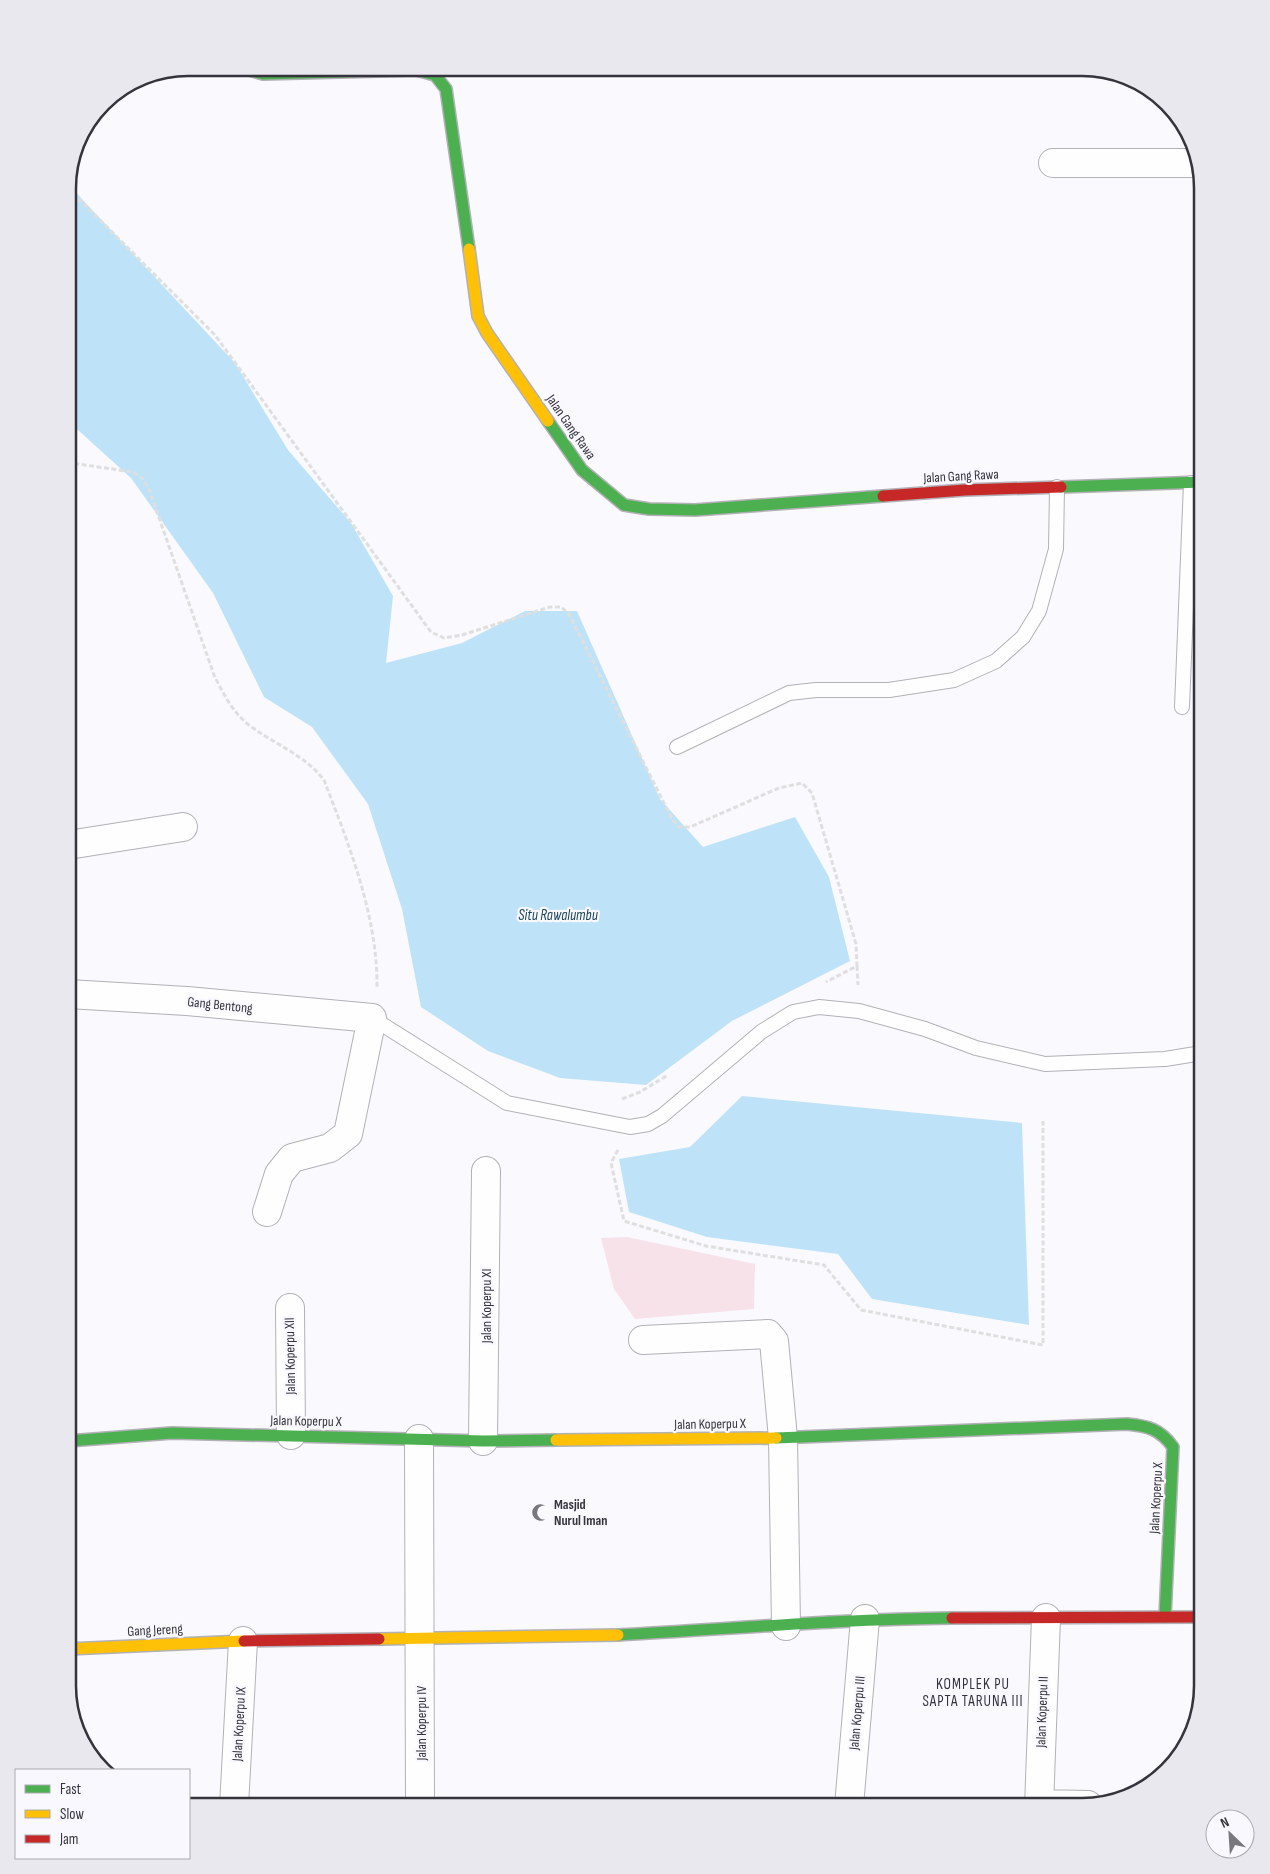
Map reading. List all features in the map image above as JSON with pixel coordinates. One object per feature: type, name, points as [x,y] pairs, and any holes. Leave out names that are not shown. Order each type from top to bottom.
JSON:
[{"type":"street","name":"Jalan Gang Rawa","points":[[436,76],[446,89],[478,316],[487,334],[582,470],[624,505],[649,509],[695,510],[965,490],[1194,482]]},
{"type":"street","points":[[1053,163],[1191,163]]},
{"type":"street","points":[[76,844],[183,827]]},
{"type":"street","name":"Gang Bentong","points":[[76,994],[187,1001],[372,1018]]},
{"type":"street","points":[[267,1212],[278,1174],[292,1158],[330,1148],[348,1134],[372,1018]]},
{"type":"street","name":"Jalan Koperpu XI","points":[[483,1441],[486,1171]]},
{"type":"street","name":"Jalan Koperpu XII","points":[[290,1308],[291,1435]]},
{"type":"street","points":[[643,1340],[768,1334],[774,1341],[783,1438],[786,1626]]},
{"type":"street","name":"Jalan Koperpu X","points":[[76,1440],[172,1433],[483,1441],[783,1438],[1127,1424],[1154,1426],[1166,1435],[1173,1447],[1165,1617]]},
{"type":"street","name":"Jalan Koperpu IV","points":[[419,1439],[420,1798]]},
{"type":"street","name":"Gang Jereng","points":[[76,1650],[243,1641],[580,1637],[786,1626],[865,1619],[1194,1617]]},
{"type":"street","name":"Jalan Koperpu II","points":[[1039,1798],[1046,1618]]},
{"type":"street","name":"Jalan Koperpu III","points":[[849,1798],[865,1619]]},
{"type":"street","name":"Jalan Koperpu IX","points":[[234,1798],[243,1641]]},
{"type":"lane","points":[[677,747],[789,693],[816,690],[889,690],[954,680],[996,661],[1023,637],[1039,610],[1056,548],[1056,487]]},
{"type":"lane","points":[[1182,707],[1194,527]]},
{"type":"lane","points":[[372,1018],[507,1103],[630,1127],[648,1124],[662,1116],[761,1032],[793,1012],[819,1007],[859,1011],[925,1029],[976,1048],[1044,1064],[1165,1059],[1194,1054]]},
{"type":"path","points":[[76,196],[215,335],[431,632],[444,638],[462,635],[550,607],[561,607],[569,614],[672,819],[679,827],[690,827],[779,788],[802,783],[812,793],[856,944],[857,966],[822,984]]},
{"type":"path","points":[[76,463],[133,472],[142,478],[149,489],[214,675],[224,696],[248,724],[316,768],[324,780],[357,873],[377,960],[376,991],[372,1018]]},
{"type":"path","points":[[617,1101],[640,1092],[673,1072]]},
{"type":"path","points":[[630,1127],[611,1163],[624,1221],[706,1246],[824,1264],[861,1310],[1043,1345],[1043,1121]]},
{"type":"shaded area","points":[[627,1237],[755,1264],[754,1309],[635,1319],[614,1289],[601,1238]]},
{"type":"water","name":"Situ Rawalumbu","points":[[76,193],[235,363],[288,450],[351,523],[393,596],[386,663],[462,643],[525,611],[577,611],[660,799],[703,847],[795,817],[829,877],[850,961],[732,1021],[646,1085],[560,1078],[488,1051],[421,1007],[402,909],[368,804],[312,727],[264,697],[213,593],[131,478],[76,428]]},
{"type":"water","points":[[742,1096],[1022,1123],[1029,1325],[872,1299],[838,1254],[707,1237],[629,1212],[619,1159],[690,1147]]},
{"type":"traffic: fast","points":[[436,76],[446,89],[469,249]]},
{"type":"traffic: fast","points":[[548,421],[582,470],[624,505],[649,509],[695,510],[883,496]]},
{"type":"traffic: fast","points":[[1061,487],[1194,482]]},
{"type":"traffic: fast","points":[[776,1438],[1127,1424],[1141,1426],[1158,1432],[1173,1447],[1165,1617]]},
{"type":"traffic: fast","points":[[76,1440],[172,1433],[483,1441],[556,1440]]},
{"type":"traffic: fast","points":[[618,1635],[827,1622],[952,1618]]},
{"type":"traffic: slow","points":[[469,249],[478,316],[487,333],[548,421]]},
{"type":"traffic: slow","points":[[556,1440],[776,1438]]},
{"type":"traffic: slow","points":[[379,1639],[618,1635]]},
{"type":"traffic: slow","points":[[76,1649],[244,1641]]},
{"type":"traffic: jam","points":[[883,496],[965,490],[1061,487]]},
{"type":"traffic: jam","points":[[952,1618],[1194,1617]]},
{"type":"traffic: jam","points":[[244,1641],[379,1639]]},
{"type":"place","name":"Masjid Nurul Iman","points":[[540,1512]]},
{"type":"district","name":"KOMPLEK PU SAPTA TARUNA III","points":[[973,1692]]}]
